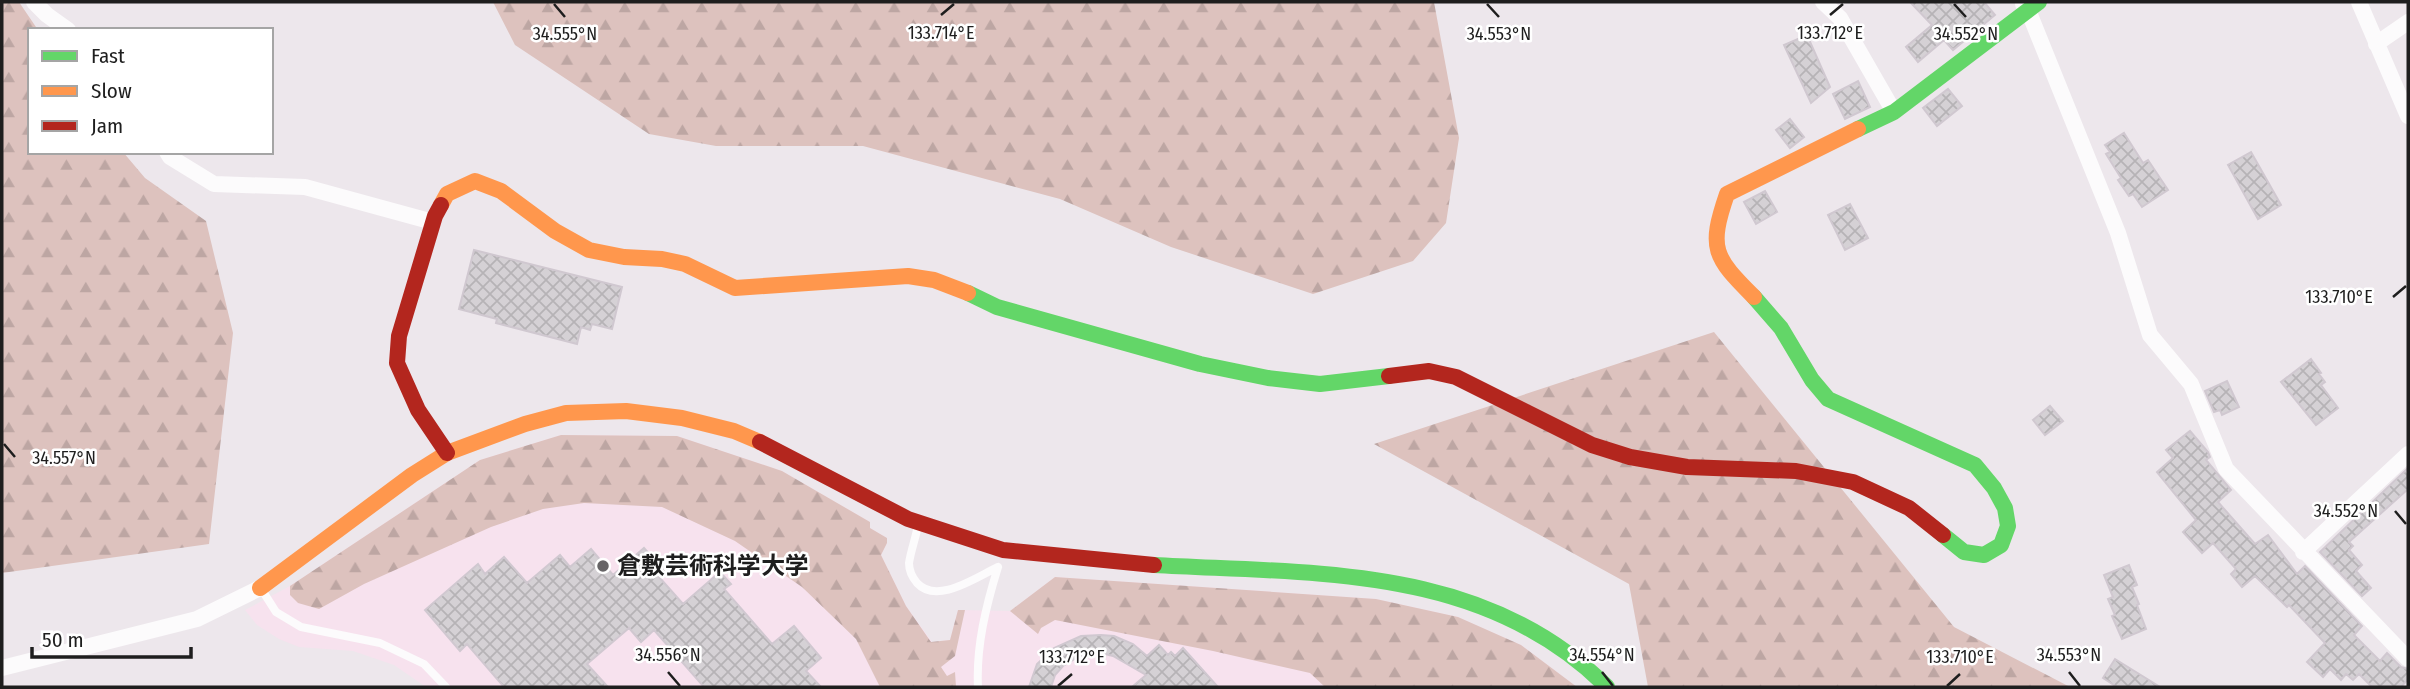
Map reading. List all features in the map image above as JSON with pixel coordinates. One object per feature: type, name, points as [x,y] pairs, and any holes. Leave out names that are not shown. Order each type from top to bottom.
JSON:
[{"type":"street","points":[[34,2],[65,28]]},
{"type":"street","points":[[1823,2],[1840,18],[1894,112]]},
{"type":"street","points":[[2358,2],[2408,116]]},
{"type":"street","points":[[447,453],[418,410],[397,363],[399,336],[433,222],[447,194],[475,181],[501,191],[555,231],[589,250],[685,264],[736,288],[908,276],[934,280],[961,289],[997,307],[1200,364],[1268,378],[1320,384],[1429,371],[1456,377],[1592,445],[1630,457],[1687,467],[1796,471],[1853,482],[1909,508],[1964,552],[1984,555],[2001,545],[2008,526],[2005,508],[1994,488],[1975,465],[1828,399],[1814,386],[1792,342],[1774,317],[1730,271],[1716,248],[1718,224],[1727,194],[1894,112],[2029,5],[2118,233],[2150,335],[2190,384],[2225,469],[2408,659]]},
{"type":"street","points":[[2376,44],[2408,22]]},
{"type":"street","points":[[168,154],[214,184],[305,187],[433,222]]},
{"type":"street","points":[[2,668],[197,619],[260,588],[412,475],[447,453],[525,424],[566,413],[626,411],[682,418],[734,431],[782,452],[908,519],[1003,550],[1121,563],[1348,576],[1403,583],[1467,600],[1509,618],[1556,646],[1607,687]]},
{"type":"street","points":[[2303,552],[2408,454]]},
{"type":"lane","points":[[919,523],[909,565],[912,578],[923,589],[940,592],[998,567]]},
{"type":"lane","points":[[978,687],[976,660],[987,603],[1003,550]]},
{"type":"lane","points":[[260,588],[276,612],[301,627],[380,643],[424,664],[446,687]]},
{"type":"shaded area","name":"倉敷芸術科学大学","points":[[561,435],[677,436],[782,471],[870,522],[870,528],[887,538],[881,555],[906,606],[932,642],[950,640],[958,610],[1010,611],[1055,577],[1376,599],[1458,617],[1521,645],[1577,687],[426,687],[394,665],[353,651],[299,647],[279,639],[257,625],[245,610],[290,586],[480,460]]},
{"type":"green space","points":[[2,2],[19,2],[37,28],[28,28],[28,154],[125,154],[145,178],[206,221],[233,333],[209,544],[2,573]]},
{"type":"green space","points":[[493,2],[1434,2],[1459,138],[1446,223],[1413,261],[1313,294],[1171,247],[1060,199],[863,146],[716,146],[649,134],[515,45]]},
{"type":"green space","points":[[1714,332],[1954,627],[2070,687],[1648,687],[1629,584],[1374,444]]},
{"type":"green space","points":[[561,435],[677,436],[782,471],[870,522],[870,528],[887,538],[881,555],[906,606],[931,642],[950,640],[958,610],[965,610],[955,656],[941,667],[947,676],[955,672],[956,687],[880,687],[856,639],[802,587],[735,541],[662,507],[584,503],[543,509],[491,527],[364,584],[319,609],[298,603],[290,595],[290,586],[480,460]]},
{"type":"green space","points":[[1055,577],[1376,599],[1458,617],[1521,645],[1577,687],[1325,687],[1310,673],[1055,620],[1041,628],[1038,634],[1010,611]]},
{"type":"building","points":[[1910,2],[1984,2],[1995,15],[1953,50],[1944,40],[1918,62],[1906,47],[1932,25]]},
{"type":"building","points":[[1807,35],[1830,87],[1811,103],[1784,45]]},
{"type":"building","points":[[1858,81],[1870,107],[1845,119],[1833,94]]},
{"type":"building","points":[[1948,89],[1962,106],[1937,126],[1923,108]]},
{"type":"building","points":[[1790,119],[1804,137],[1790,148],[1776,130]]},
{"type":"building","points":[[2124,133],[2143,163],[2148,160],[2168,190],[2142,207],[2133,194],[2129,196],[2118,180],[2121,178],[2106,154],[2110,152],[2105,145]]},
{"type":"building","points":[[2251,152],[2281,205],[2258,219],[2228,165]]},
{"type":"building","points":[[1765,191],[1777,212],[1756,224],[1744,202]]},
{"type":"building","points":[[1850,204],[1868,238],[1845,250],[1828,215]]},
{"type":"building","points":[[474,250],[622,287],[612,329],[592,324],[590,330],[581,327],[577,344],[496,323],[497,319],[459,309]]},
{"type":"building","points":[[2311,359],[2325,382],[2321,385],[2338,408],[2316,425],[2281,382]]},
{"type":"building","points":[[2227,381],[2239,407],[2222,415],[2220,410],[2214,412],[2205,391]]},
{"type":"building","points":[[2050,406],[2063,421],[2045,435],[2033,420]]},
{"type":"building","points":[[2190,431],[2208,452],[2210,457],[2206,460],[2231,490],[2218,502],[2255,544],[2268,535],[2297,574],[2305,566],[2362,626],[2354,635],[2380,661],[2387,653],[2401,667],[2408,669],[2408,679],[2401,687],[2372,687],[2359,674],[2353,680],[2346,674],[2341,680],[2330,669],[2323,677],[2307,662],[2325,643],[2289,605],[2287,607],[2255,576],[2242,587],[2231,574],[2236,569],[2213,543],[2202,553],[2183,532],[2196,520],[2157,472],[2173,458],[2166,450]]},
{"type":"building","points":[[2408,468],[2408,489],[2349,542],[2353,546],[2349,550],[2362,565],[2356,571],[2371,588],[2362,596],[2320,552]]},
{"type":"building","points":[[644,548],[665,572],[659,577],[683,604],[720,572],[731,584],[724,589],[772,644],[794,626],[821,658],[806,671],[821,687],[704,687],[654,630],[641,642],[629,628],[587,664],[608,687],[504,687],[467,644],[460,651],[425,610],[478,564],[485,574],[504,557],[527,583],[560,555],[570,567],[591,549],[613,575]]},
{"type":"building","points":[[2129,565],[2137,585],[2132,587],[2146,629],[2122,639],[2112,616],[2115,615],[2108,599],[2113,597],[2104,575]]},
{"type":"building","points":[[1081,636],[1114,636],[1133,644],[1147,656],[1159,645],[1168,655],[1171,652],[1175,656],[1183,648],[1218,687],[1132,687],[1146,675],[1113,656],[1101,653],[1078,657],[1063,666],[1055,675],[1051,687],[1029,687],[1037,664],[1054,648]]},
{"type":"building","points":[[2115,659],[2160,687],[2117,687],[2103,678]]},
{"type":"traffic: fast","points":[[1858,129],[1894,112],[2039,2]]},
{"type":"traffic: fast","points":[[968,293],[997,307],[1200,364],[1268,378],[1320,384],[1389,376]]},
{"type":"traffic: fast","points":[[1754,297],[1781,328],[1812,380],[1828,399],[1975,465],[1994,488],[2005,508],[2008,526],[2001,545],[1984,555],[1964,552],[1943,535]]},
{"type":"traffic: fast","points":[[1154,565],[1336,575],[1395,583],[1452,597],[1507,617],[1559,647],[1607,687]]},
{"type":"traffic: slow","points":[[1754,297],[1730,272],[1718,251],[1718,228],[1727,194],[1858,129]]},
{"type":"traffic: slow","points":[[441,205],[447,194],[475,181],[501,191],[555,231],[589,250],[685,264],[735,288],[908,276],[934,280],[968,293]]},
{"type":"traffic: slow","points":[[260,588],[412,475],[447,453],[525,424],[566,413],[626,411],[682,418],[734,431],[760,442]]},
{"type":"traffic: jam","points":[[441,205],[435,216],[399,336],[397,363],[418,410],[447,453]]},
{"type":"traffic: jam","points":[[1389,376],[1429,371],[1456,377],[1592,445],[1630,457],[1687,467],[1796,471],[1853,482],[1909,508],[1943,535]]},
{"type":"traffic: jam","points":[[760,442],[908,519],[1003,550],[1154,565]]},
{"type":"place","name":"倉敷芸術科学大学","points":[[603,566]]}]
